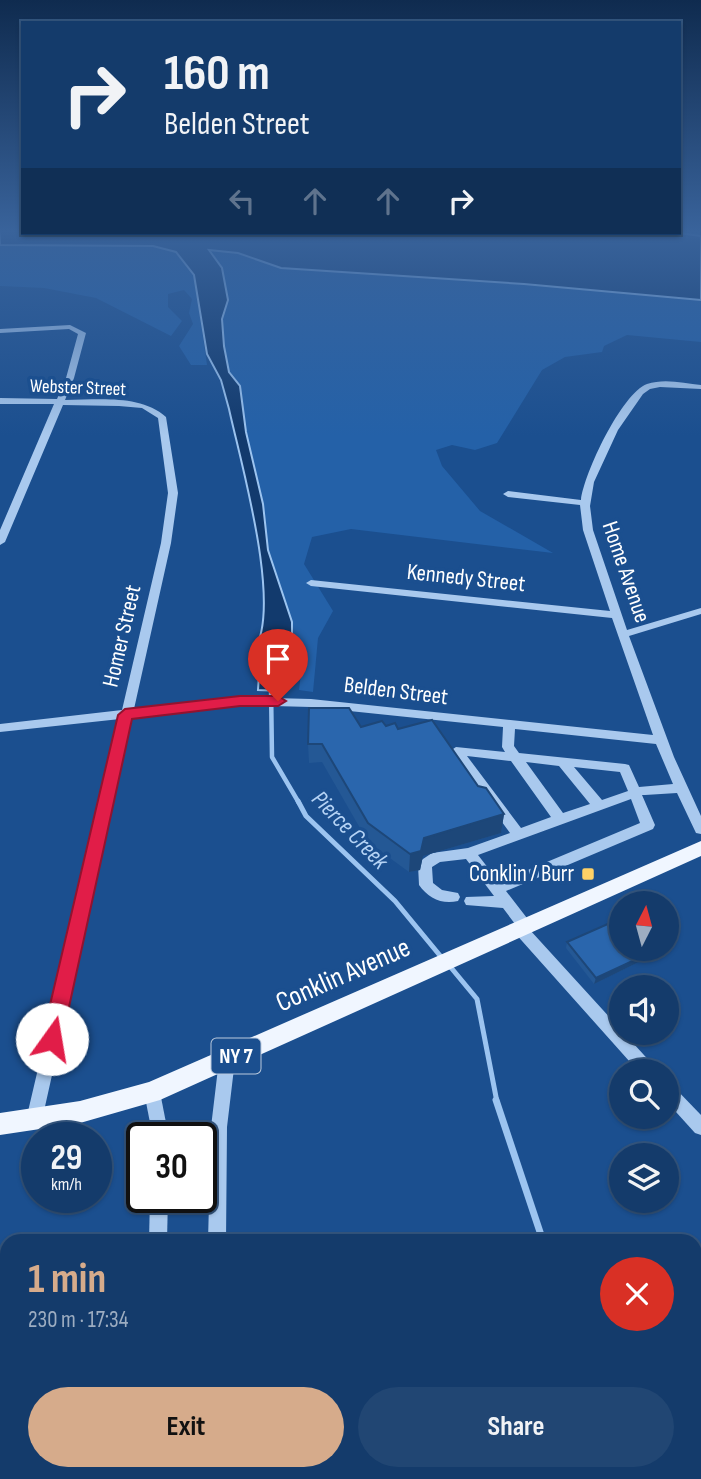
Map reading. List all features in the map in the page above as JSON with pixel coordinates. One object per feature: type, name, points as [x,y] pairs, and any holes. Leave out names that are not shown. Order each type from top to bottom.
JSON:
[{"type":"main road","name":"Conklin Avenue","points":[[0,1124],[80,1112],[152,1091],[701,848]]},
{"type":"street","points":[[0,331],[69,327],[82,333],[70,378],[0,542]]},
{"type":"street","name":"Home Avenue","points":[[701,387],[656,386],[639,393],[600,456],[588,483],[584,503],[588,530],[618,615],[681,788],[701,829]]},
{"type":"street","name":"Webster Street","points":[[0,401],[119,403],[154,410]]},
{"type":"street","name":"Homer Street","points":[[34,1120],[172,509],[164,421],[154,410]]},
{"type":"street","points":[[508,494],[584,503]]},
{"type":"street","name":"Kennedy Street","points":[[311,583],[618,615]]},
{"type":"street","points":[[625,634],[701,611]]},
{"type":"street","name":"Belden Street","points":[[0,728],[259,701],[298,701],[663,740]]},
{"type":"street","points":[[509,725],[508,747],[560,819]]},
{"type":"street","points":[[497,889],[648,825],[625,768],[456,751],[518,834]]},
{"type":"street","points":[[562,761],[599,805]]},
{"type":"street","points":[[453,897],[439,895],[426,885],[425,866],[437,857],[469,853],[635,793],[681,788]]},
{"type":"street","points":[[469,853],[507,902],[522,927],[638,1059]]},
{"type":"street","points":[[471,901],[507,902]]},
{"type":"street","points":[[217,1234],[219,1127],[227,1060]]},
{"type":"street","points":[[152,1091],[158,1122]]},
{"type":"street","points":[[679,1104],[701,1128]]},
{"type":"street","points":[[158,1234],[159,1213]]},
{"type":"shaded area","points":[[96,298],[168,298],[168,307],[182,321],[171,336]]},
{"type":"shaded area","points":[[197,298],[207,365],[191,365],[179,346],[193,324],[189,313],[192,299]]},
{"type":"shaded area","points":[[198,298],[228,298],[222,319],[229,372],[240,386],[246,432],[263,504],[268,550],[292,622],[292,657],[302,664],[300,674],[284,676],[283,691],[258,690],[260,660],[253,652],[261,632],[264,603],[257,534],[221,380],[207,354]]},
{"type":"shaded area","points":[[227,298],[679,298],[701,300],[701,342],[627,335],[604,346],[602,352],[565,357],[542,370],[497,443],[475,450],[452,445],[436,450],[442,466],[480,511],[553,553],[351,529],[312,537],[304,564],[333,611],[318,638],[313,692],[299,690],[302,664],[292,658],[292,622],[268,550],[263,504],[246,432],[240,386],[229,372],[222,319]]},
{"type":"building","points":[[309,708],[349,708],[361,727],[382,721],[386,726],[395,723],[398,729],[432,720],[478,786],[486,788],[504,814],[424,838],[421,851],[410,854],[368,823],[322,744],[308,744]]},
{"type":"building","points":[[609,923],[609,961],[633,961],[596,978],[567,942]]},
{"type":"waterway","name":"Pierce Creek","points":[[271,688],[272,757],[299,803]]},
{"type":"waterway","name":"Pierce Creek","points":[[298,801],[306,816],[395,901],[442,958]]},
{"type":"waterway","name":"Pierce Creek","points":[[448,964],[477,999],[497,1102]]},
{"type":"waterway","name":"Pierce Creek","points":[[496,1100],[541,1234]]},
{"type":"place","name":"Conklin / Burr","points":[[588,874]]},
{"type":"route","points":[[52,1039],[125,715],[240,701],[278,701]]}]
